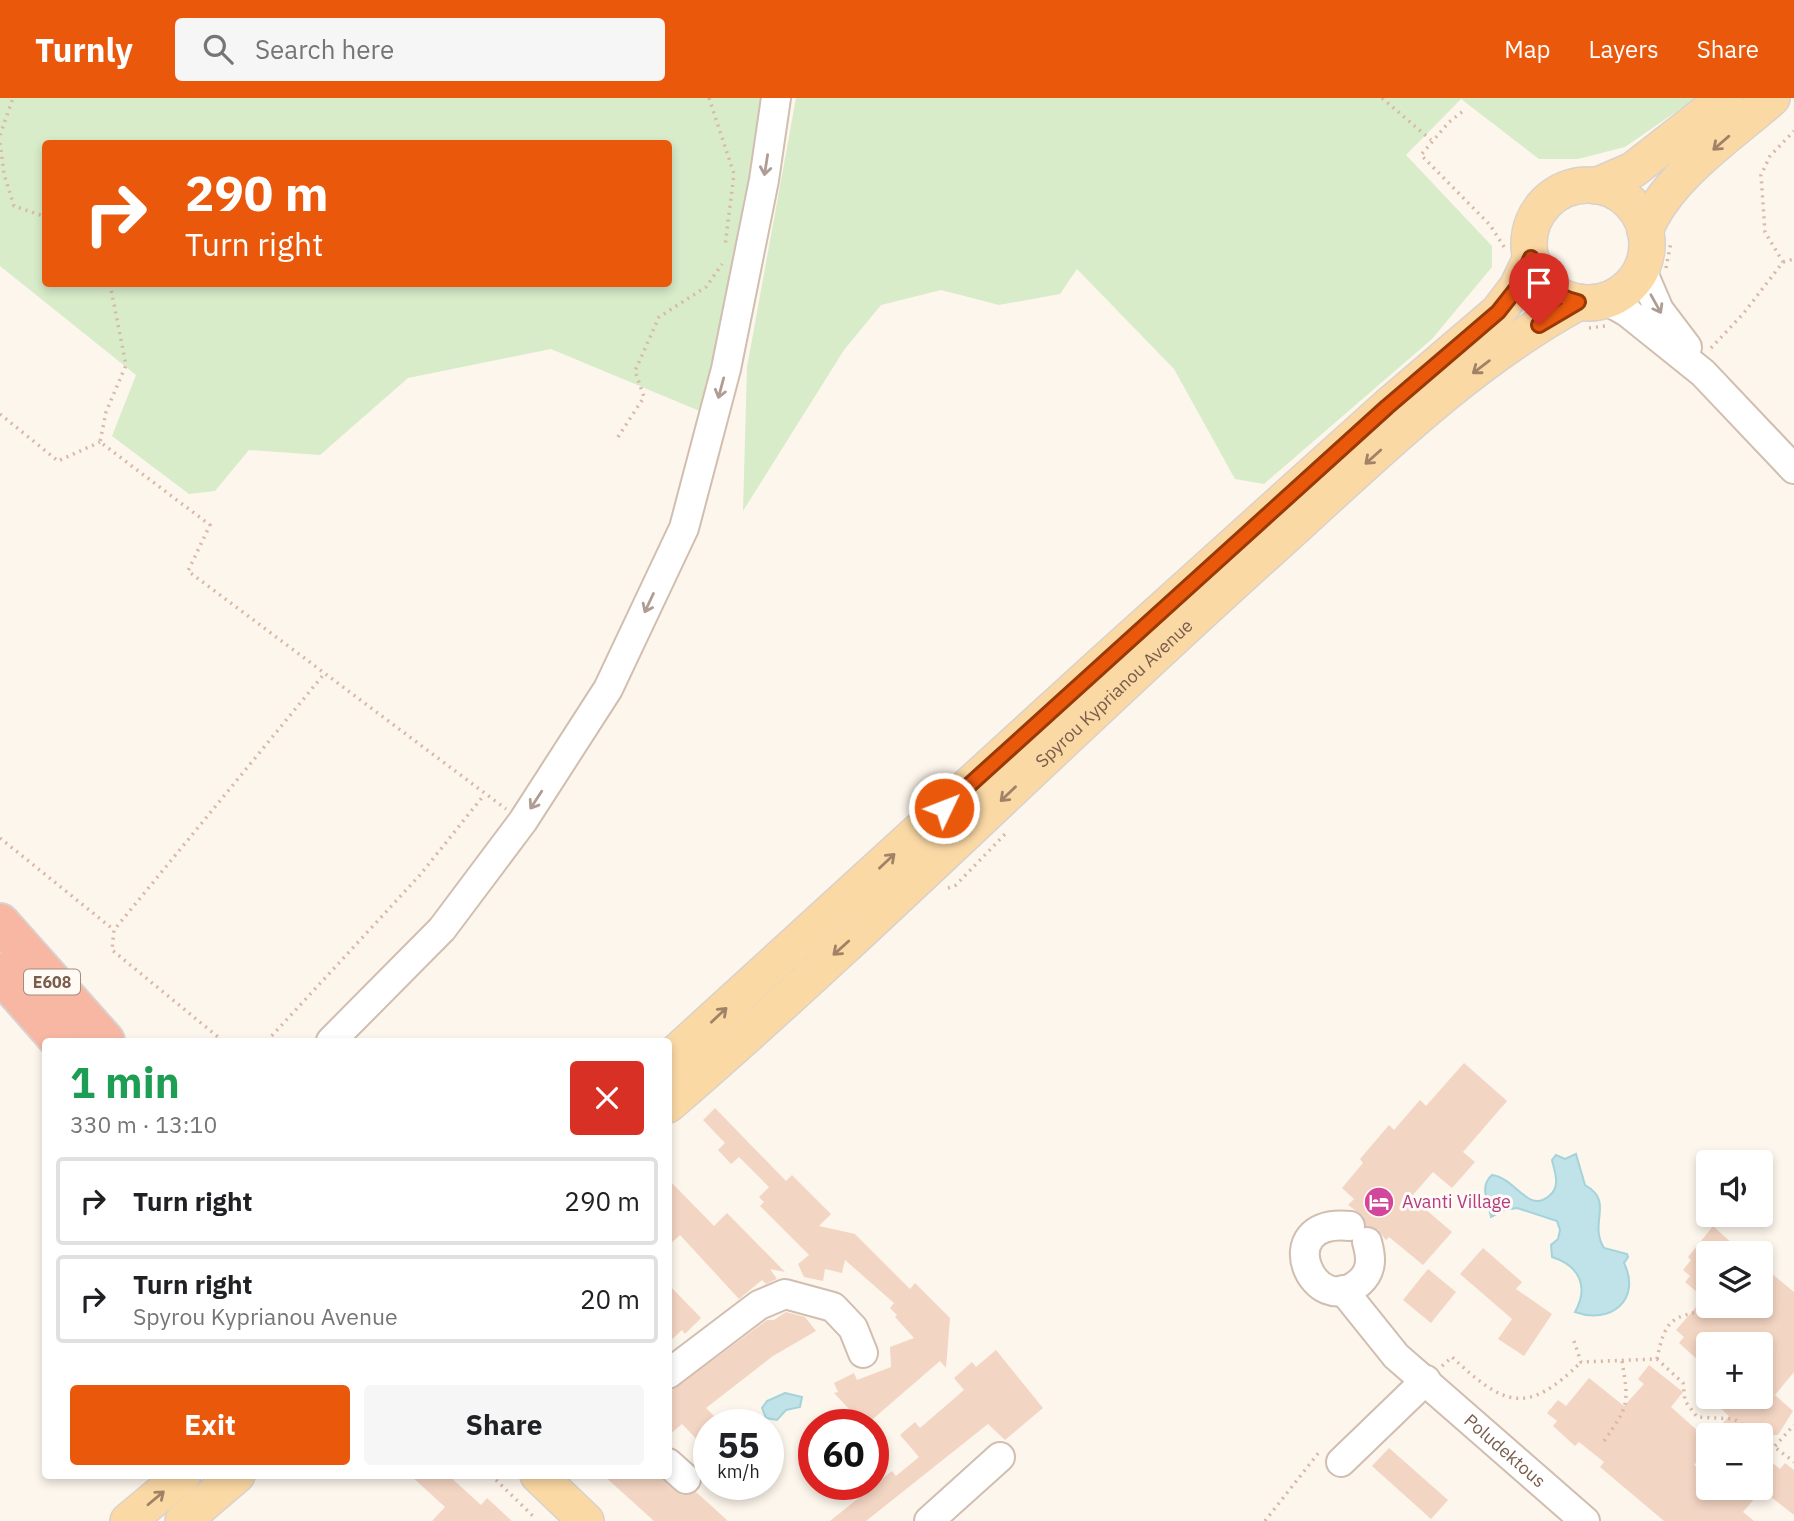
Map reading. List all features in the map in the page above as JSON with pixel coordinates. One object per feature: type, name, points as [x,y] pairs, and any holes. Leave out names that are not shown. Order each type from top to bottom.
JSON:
[{"type":"highway","name":"E608","points":[[0,923],[102,1038]]},
{"type":"highway","name":"E608","points":[[0,973],[58,1038]]},
{"type":"main road","points":[[1658,234],[1647,248],[1653,271],[1630,285],[1592,301],[1562,297],[1548,287],[1519,256],[1547,202],[1570,188],[1596,186],[1633,170],[1725,98]]},
{"type":"main road","points":[[1658,234],[1652,212],[1666,192],[1772,98]]},
{"type":"main road","points":[[1596,186],[1613,191],[1628,201],[1658,234]]},
{"type":"main road","name":"Spyrou Kyprianou Avenue","points":[[672,1056],[1104,662],[1387,407],[1488,321],[1509,301],[1519,256]]},
{"type":"main road","name":"Spyrou Kyprianou Avenue","points":[[672,1101],[986,816],[1141,666],[1424,411],[1519,338],[1592,301]]},
{"type":"main road","points":[[128,1521],[178,1479]]},
{"type":"main road","points":[[183,1521],[232,1479]]},
{"type":"main road","points":[[534,1479],[547,1519]]},
{"type":"main road","points":[[537,1479],[586,1521]]},
{"type":"street","points":[[334,1038],[442,929],[523,821],[608,689],[684,527],[726,369],[776,98]]},
{"type":"street","points":[[1653,271],[1659,310],[1689,349],[1703,373]]},
{"type":"street","points":[[1592,301],[1628,312],[1703,373],[1794,469]]},
{"type":"street","name":"Poludektous","points":[[1343,1290],[1363,1279],[1371,1258],[1359,1234],[1333,1224],[1323,1227],[1308,1242],[1305,1263],[1314,1281],[1322,1287],[1343,1290],[1396,1356],[1585,1521]]},
{"type":"street","points":[[672,1371],[759,1305],[785,1294],[834,1307],[853,1328],[863,1353]]},
{"type":"street","points":[[1341,1462],[1426,1380]]},
{"type":"street","points":[[929,1521],[1000,1457]]},
{"type":"path","points":[[0,135],[13,98]]},
{"type":"path","points":[[709,98],[734,174],[725,250]]},
{"type":"path","points":[[1382,98],[1432,141]]},
{"type":"path","points":[[1462,112],[1421,155],[1519,256]]},
{"type":"path","points":[[1783,262],[1765,232],[1761,175],[1770,156],[1794,131]]},
{"type":"path","points":[[0,143],[4,174],[14,206],[42,216]]},
{"type":"path","points":[[1653,271],[1658,234]]},
{"type":"path","points":[[1703,373],[1713,343],[1743,314],[1783,262],[1794,259]]},
{"type":"path","points":[[618,437],[644,397],[635,371],[659,317],[706,287],[723,263]]},
{"type":"path","points":[[100,442],[106,412],[126,366],[111,287]]},
{"type":"path","points":[[0,414],[58,461],[100,442]]},
{"type":"path","points":[[100,442],[211,525],[188,571],[484,795],[523,821]]},
{"type":"path","points":[[219,1038],[113,950],[114,930],[324,674]]},
{"type":"path","points":[[270,1038],[420,875],[484,795]]},
{"type":"path","points":[[0,838],[114,930]]},
{"type":"path","points":[[1657,1359],[1662,1332],[1669,1323],[1683,1314],[1696,1312]]},
{"type":"path","points":[[1574,1341],[1581,1362]]},
{"type":"path","points":[[1426,1380],[1452,1357],[1481,1385],[1507,1398],[1532,1399],[1557,1386],[1581,1362],[1657,1359],[1683,1383],[1685,1401],[1697,1418],[1734,1419],[1740,1423]]},
{"type":"path","points":[[1604,1441],[1622,1415],[1628,1398],[1622,1361]]},
{"type":"path","points":[[1776,1446],[1794,1425]]},
{"type":"path","points":[[1773,1444],[1794,1462]]},
{"type":"path","points":[[1265,1521],[1324,1445],[1341,1462]]},
{"type":"path","points":[[496,1479],[547,1519]]},
{"type":"green space","points":[[0,98],[763,98],[737,256],[702,412],[551,349],[408,378],[320,455],[249,450],[215,491],[189,494],[112,436],[136,375],[0,266]]},
{"type":"green space","points":[[796,98],[1696,98],[1625,147],[1578,159],[1539,159],[1461,99],[1406,155],[1492,246],[1492,267],[1432,339],[1264,484],[1235,479],[1174,369],[1077,269],[1060,294],[999,305],[941,290],[881,305],[844,350],[743,511],[747,367]]},
{"type":"water","points":[[1576,1154],[1585,1185],[1598,1198],[1598,1230],[1604,1248],[1627,1254],[1628,1257],[1624,1263],[1629,1288],[1626,1298],[1611,1312],[1600,1315],[1575,1312],[1581,1294],[1579,1278],[1569,1266],[1552,1257],[1551,1245],[1558,1239],[1560,1230],[1557,1221],[1517,1208],[1504,1210],[1491,1217],[1485,1189],[1492,1175],[1508,1182],[1528,1198],[1542,1200],[1555,1188],[1552,1160],[1556,1155],[1565,1159]]},
{"type":"water","points":[[785,1393],[802,1397],[800,1407],[784,1412],[784,1409],[762,1409],[767,1401]]},
{"type":"building","points":[[1464,1063],[1507,1101],[1463,1152],[1475,1162],[1452,1188],[1433,1172],[1411,1197],[1452,1232],[1423,1265],[1389,1237],[1386,1240],[1378,1230],[1366,1226],[1363,1216],[1348,1205],[1354,1199],[1342,1188],[1363,1163],[1360,1159],[1389,1125],[1394,1130],[1420,1100],[1426,1106]]},
{"type":"building","points":[[715,1108],[786,1181],[792,1175],[831,1214],[819,1226],[855,1234],[910,1289],[915,1283],[950,1318],[946,1368],[940,1361],[884,1409],[849,1409],[834,1393],[838,1392],[834,1383],[854,1373],[857,1380],[891,1367],[890,1347],[914,1338],[895,1317],[897,1315],[890,1308],[894,1303],[845,1260],[842,1273],[825,1269],[823,1281],[804,1277],[798,1264],[809,1255],[760,1206],[764,1202],[759,1197],[769,1187],[739,1157],[731,1164],[718,1150],[725,1143],[703,1120]]},
{"type":"building","points":[[672,1183],[714,1226],[727,1213],[785,1272],[770,1269],[777,1279],[766,1284],[762,1280],[739,1299],[680,1235],[672,1242]]},
{"type":"building","points":[[1714,1227],[1730,1241],[1701,1241]]},
{"type":"building","points":[[1696,1247],[1696,1291],[1685,1282],[1690,1276],[1683,1270],[1691,1260],[1688,1257]]},
{"type":"building","points":[[1483,1248],[1522,1282],[1516,1289],[1552,1314],[1524,1356],[1498,1339],[1512,1319],[1460,1274]]},
{"type":"building","points":[[1428,1269],[1456,1292],[1431,1323],[1403,1300]]},
{"type":"building","points":[[1773,1275],[1794,1292],[1794,1372],[1775,1395],[1793,1411],[1778,1435],[1773,1435],[1773,1423],[1723,1423],[1729,1416],[1721,1409],[1773,1409],[1773,1332],[1696,1332],[1696,1358],[1679,1343],[1684,1337],[1676,1330],[1696,1307],[1696,1318],[1773,1318]]},
{"type":"building","points":[[672,1288],[701,1318],[685,1334],[682,1330],[672,1339]]},
{"type":"building","points":[[786,1312],[805,1317],[816,1331],[773,1356],[707,1409],[693,1409],[693,1435],[682,1424],[672,1433],[672,1390],[767,1320],[774,1320]]},
{"type":"building","points":[[996,1350],[1043,1408],[1005,1440],[988,1424],[866,1521],[830,1521],[856,1500],[889,1500],[889,1473],[892,1471],[896,1476],[919,1457],[900,1435],[915,1422],[920,1428],[964,1390],[954,1378],[972,1362],[976,1367]]},
{"type":"building","points":[[1649,1365],[1683,1392],[1671,1407],[1696,1429],[1696,1500],[1753,1500],[1743,1512],[1754,1521],[1664,1521],[1600,1467],[1604,1462],[1579,1442],[1575,1446],[1553,1426],[1557,1421],[1547,1413],[1558,1400],[1566,1406],[1589,1378],[1624,1406],[1644,1384],[1638,1379]]},
{"type":"building","points":[[1389,1448],[1448,1500],[1431,1519],[1372,1466]]},
{"type":"building","points":[[1773,1463],[1780,1469],[1785,1463],[1794,1470],[1794,1515],[1773,1499]]},
{"type":"building","points":[[414,1479],[452,1479],[481,1505],[487,1498],[512,1521],[432,1521],[445,1507]]},
{"type":"building","points":[[607,1479],[662,1479],[682,1495],[693,1493],[693,1500],[705,1500],[728,1521],[654,1521]]},
{"type":"place","name":"Avanti Village","points":[[1379,1202]]},
{"type":"route","points":[[944,808],[1412,384],[1478,331],[1509,301],[1531,258],[1537,274],[1548,287],[1562,297],[1578,302],[1539,325]]}]
